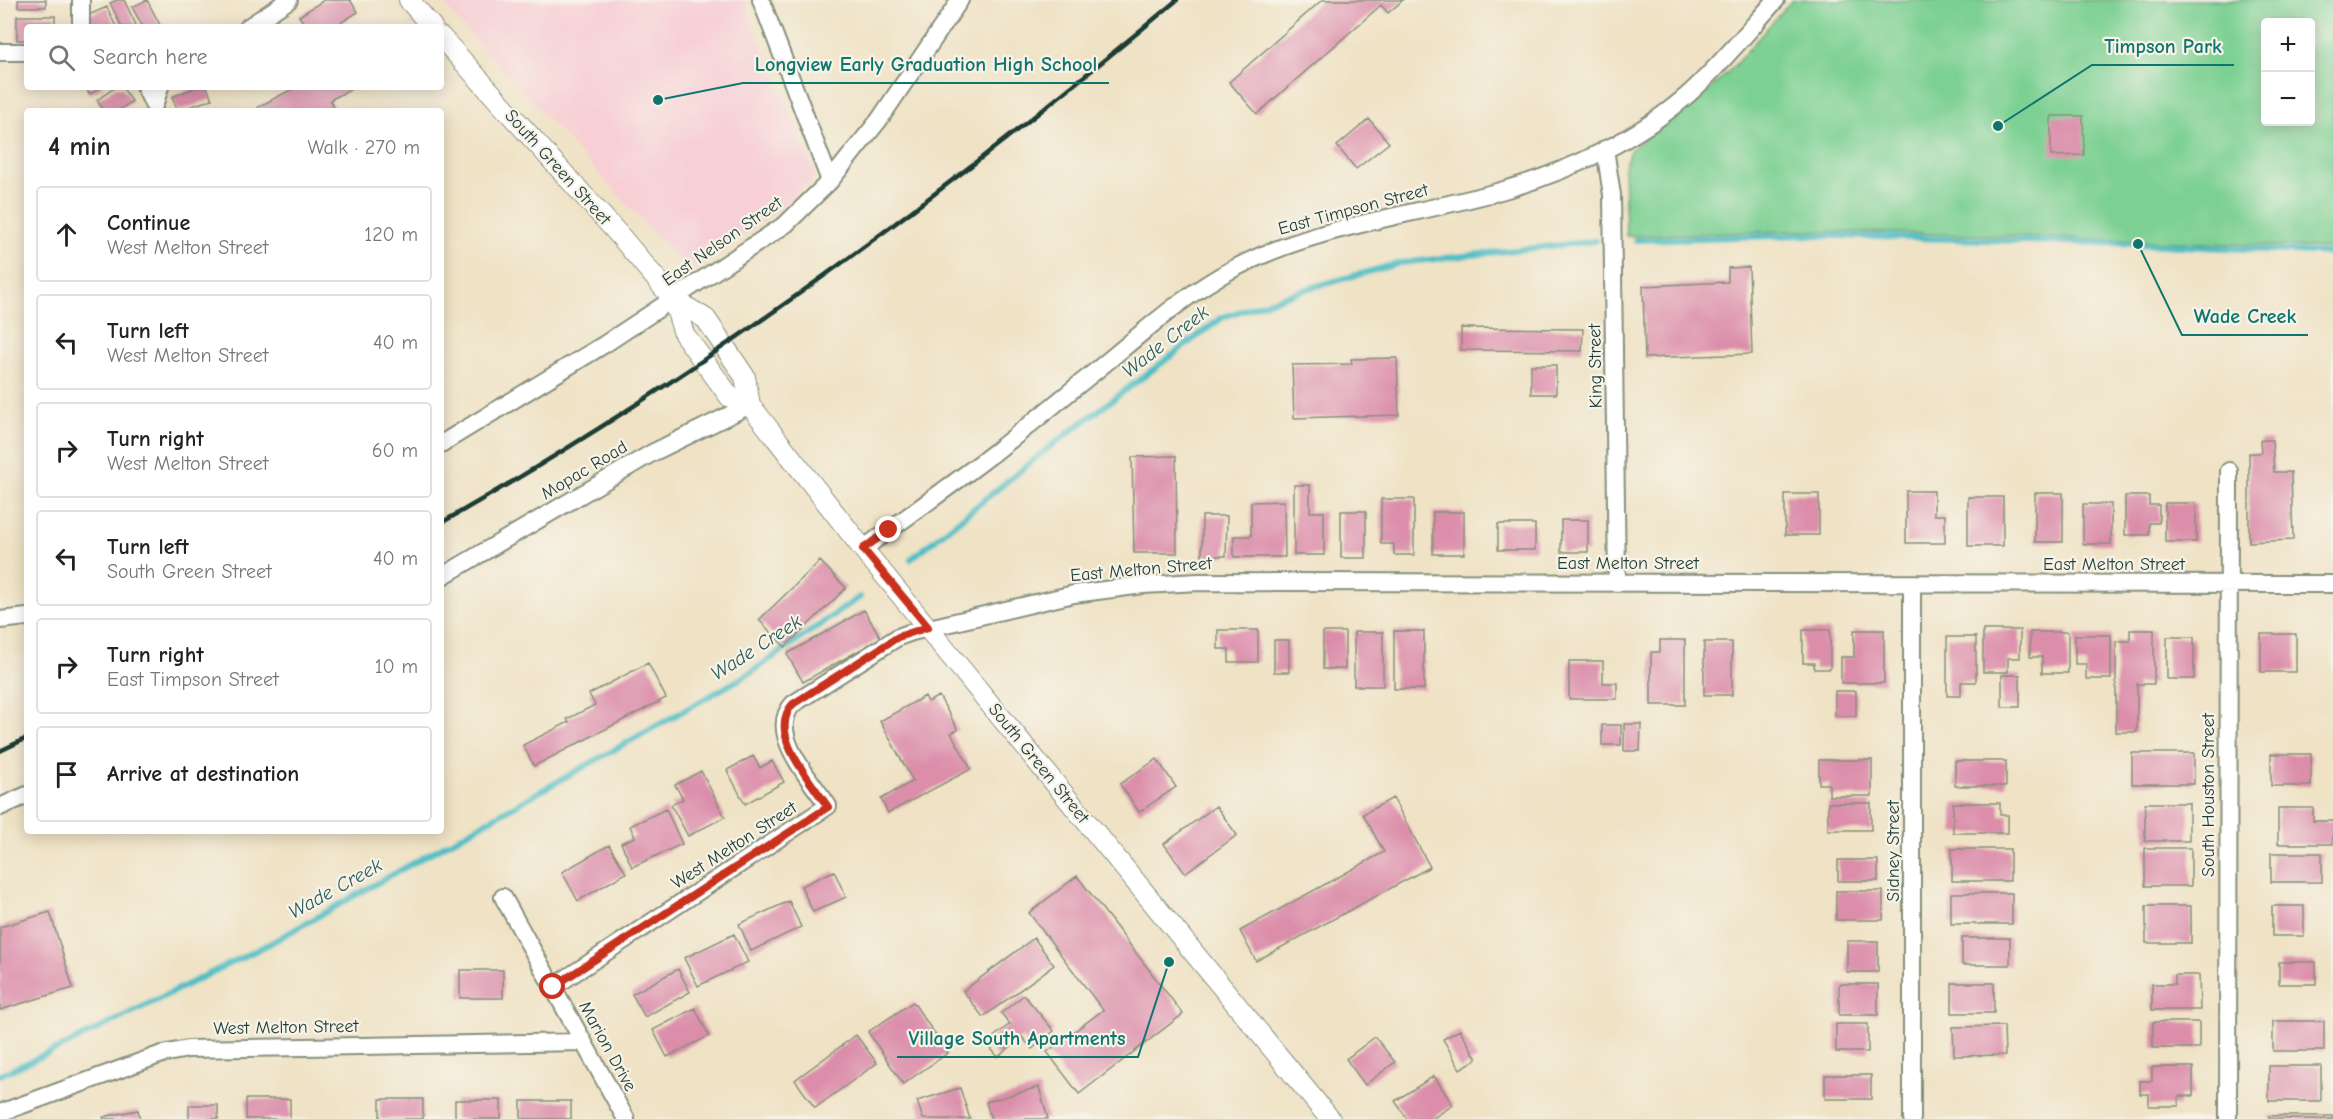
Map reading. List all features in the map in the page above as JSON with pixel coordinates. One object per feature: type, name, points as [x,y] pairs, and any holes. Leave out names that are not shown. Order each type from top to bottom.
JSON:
[{"type":"street","points":[[81,0],[81,24]]},
{"type":"street","points":[[253,24],[289,0]]},
{"type":"street","points":[[409,0],[429,24]]},
{"type":"street","points":[[761,0],[830,181]]},
{"type":"street","name":"East Nelson Street","points":[[444,442],[605,344],[786,224],[830,181],[879,120],[960,0]]},
{"type":"street","name":"East Timpson Street","points":[[863,549],[996,452],[1179,304],[1231,270],[1303,239],[1533,181],[1605,149],[1632,134],[1689,93],[1720,64],[1776,0]]},
{"type":"street","name":"South Green Street","points":[[444,40],[621,237],[673,299],[706,319],[745,377],[750,405],[863,549],[1330,1119]]},
{"type":"street","points":[[0,52],[24,52]]},
{"type":"street","points":[[146,90],[155,108]]},
{"type":"street","points":[[155,108],[159,90]]},
{"type":"street","name":"King Street","points":[[1605,149],[1612,195],[1617,583]]},
{"type":"street","name":"Mopac Road","points":[[444,575],[652,453],[750,405]]},
{"type":"street","name":"South Houston Street","points":[[2228,1119],[2229,471]]},
{"type":"street","name":"East Melton Street","points":[[928,627],[1074,594],[1199,582],[2333,584]]},
{"type":"street","name":"Sidney Street","points":[[1912,584],[1912,1119]]},
{"type":"street","points":[[0,620],[24,617]]},
{"type":"street","name":"West Melton Street","points":[[553,987],[828,807],[786,742],[784,729],[788,711],[793,704],[898,637],[928,627]]},
{"type":"street","points":[[0,807],[24,796]]},
{"type":"street","name":"Marion Drive","points":[[503,897],[626,1119]]},
{"type":"street","name":"West Melton Street","points":[[0,1113],[156,1056],[188,1049],[584,1042]]},
{"type":"shaded area","points":[[441,0],[746,0],[750,19],[817,176],[793,200],[689,271],[461,25]]},
{"type":"green space","points":[[1792,0],[2333,0],[2333,248],[1796,231],[1626,236],[1624,168],[1630,150],[1707,92],[1733,67]]},
{"type":"building","points":[[18,0],[46,0],[46,7],[18,7]]},
{"type":"building","points":[[124,0],[136,24],[120,24],[110,3]]},
{"type":"building","points":[[147,0],[159,24],[141,24],[132,7]]},
{"type":"building","points":[[324,0],[350,0],[358,12],[339,24],[304,24],[299,16]]},
{"type":"building","points":[[1322,0],[1403,0],[1388,13],[1381,5],[1257,114],[1229,82]]},
{"type":"building","points":[[107,7],[115,24],[87,24],[84,17]]},
{"type":"building","points":[[17,16],[55,16],[55,24],[24,24],[24,40],[17,40]]},
{"type":"building","points":[[112,90],[124,90],[132,101],[122,108],[102,108],[97,100]]},
{"type":"building","points":[[189,90],[208,90],[212,99],[186,108],[177,108],[172,97]]},
{"type":"building","points":[[290,90],[349,90],[330,100],[334,108],[258,107]]},
{"type":"building","points":[[2051,116],[2083,116],[2084,155],[2051,156]]},
{"type":"building","points":[[1369,119],[1389,143],[1356,169],[1337,146]]},
{"type":"building","points":[[1749,267],[1752,354],[1645,358],[1643,286],[1728,282],[1728,268]]},
{"type":"building","points":[[1461,328],[1583,329],[1582,351],[1461,350]]},
{"type":"building","points":[[1397,358],[1399,415],[1294,418],[1292,365],[1352,364],[1351,359]]},
{"type":"building","points":[[1531,365],[1556,365],[1556,394],[1531,394]]},
{"type":"building","points":[[2260,440],[2272,440],[2274,472],[2291,472],[2293,540],[2249,542],[2249,453],[2261,453]]},
{"type":"building","points":[[1176,456],[1177,553],[1134,553],[1132,457]]},
{"type":"building","points":[[1294,485],[1310,485],[1310,512],[1324,512],[1324,555],[1294,555]]},
{"type":"building","points":[[1906,491],[1934,491],[1934,515],[1945,515],[1945,543],[1906,543]]},
{"type":"building","points":[[2035,493],[2063,493],[2063,542],[2035,542]]},
{"type":"building","points":[[1785,494],[1819,494],[1819,535],[1785,535]]},
{"type":"building","points":[[2125,496],[2149,496],[2149,505],[2159,505],[2159,523],[2149,523],[2149,535],[2125,535]]},
{"type":"building","points":[[1968,497],[2003,497],[2003,546],[1968,546]]},
{"type":"building","points":[[1381,499],[1414,499],[1414,555],[1394,555],[1394,544],[1381,544]]},
{"type":"building","points":[[1284,501],[1285,557],[1234,557],[1234,536],[1251,536],[1251,502]]},
{"type":"building","points":[[2165,503],[2196,503],[2196,542],[2165,542]]},
{"type":"building","points":[[2083,504],[2111,504],[2111,544],[2083,544]]},
{"type":"building","points":[[1341,511],[1366,511],[1366,558],[1341,558]]},
{"type":"building","points":[[1433,512],[1464,512],[1464,554],[1433,554]]},
{"type":"building","points":[[1202,516],[1227,516],[1226,556],[1202,556]]},
{"type":"building","points":[[1561,520],[1588,520],[1588,552],[1561,552]]},
{"type":"building","points":[[1498,524],[1535,524],[1535,550],[1498,550]]},
{"type":"building","points":[[820,561],[846,588],[785,647],[759,620]]},
{"type":"building","points":[[864,610],[881,638],[803,682],[787,654]]},
{"type":"building","points":[[1218,630],[1258,630],[1258,662],[1229,662],[1229,649],[1218,649]]},
{"type":"building","points":[[1803,630],[1830,630],[1830,669],[1814,669],[1814,663],[1803,663]]},
{"type":"building","points":[[1854,630],[1884,630],[1884,683],[1841,683],[1841,657],[1854,657]]},
{"type":"building","points":[[1983,630],[2020,630],[2020,658],[2008,658],[2008,672],[1983,672]]},
{"type":"building","points":[[2130,630],[2154,630],[2154,684],[2137,684],[2137,732],[2116,732],[2116,641],[2130,641]]},
{"type":"building","points":[[1394,631],[1424,631],[1424,689],[1394,689]]},
{"type":"building","points":[[1323,632],[1345,632],[1345,669],[1323,669]]},
{"type":"building","points":[[1354,632],[1383,632],[1383,686],[1354,686]]},
{"type":"building","points":[[2030,632],[2068,632],[2068,673],[2042,673],[2042,657],[2030,657]]},
{"type":"building","points":[[2261,634],[2296,634],[2296,672],[2261,672]]},
{"type":"building","points":[[2075,635],[2111,635],[2111,679],[2086,679],[2086,664],[2075,664]]},
{"type":"building","points":[[1947,637],[1976,637],[1976,682],[1961,682],[1961,696],[1947,696]]},
{"type":"building","points":[[2167,637],[2194,637],[2194,679],[2167,679]]},
{"type":"building","points":[[1274,640],[1289,640],[1289,672],[1274,672]]},
{"type":"building","points":[[1660,640],[1685,640],[1685,705],[1651,705],[1651,652],[1660,652]]},
{"type":"building","points":[[1704,642],[1732,642],[1732,695],[1704,695]]},
{"type":"building","points":[[1569,661],[1603,661],[1603,683],[1617,683],[1617,699],[1569,699]]},
{"type":"building","points":[[648,663],[666,698],[534,766],[523,745],[569,722],[567,719],[595,705],[589,694]]},
{"type":"building","points":[[2002,675],[2020,675],[2020,707],[2002,707]]},
{"type":"building","points":[[1835,691],[1856,691],[1856,716],[1835,716]]},
{"type":"building","points":[[925,696],[928,702],[939,696],[958,730],[951,733],[971,769],[888,813],[881,799],[913,781],[880,721]]},
{"type":"building","points":[[1624,724],[1641,724],[1640,751],[1624,751]]},
{"type":"building","points":[[1602,725],[1621,725],[1621,745],[1602,745]]},
{"type":"building","points":[[2132,753],[2194,753],[2194,784],[2132,784]]},
{"type":"building","points":[[2271,754],[2311,754],[2311,786],[2271,786]]},
{"type":"building","points":[[753,756],[760,768],[772,761],[784,782],[745,804],[727,770]]},
{"type":"building","points":[[1157,759],[1176,787],[1139,812],[1120,784]]},
{"type":"building","points":[[1819,760],[1872,760],[1872,796],[1829,796],[1829,784],[1819,784]]},
{"type":"building","points":[[1955,761],[2006,761],[2006,786],[1955,786]]},
{"type":"building","points":[[701,771],[725,817],[688,836],[671,805],[683,799],[675,785]]},
{"type":"building","points":[[1393,798],[1430,867],[1256,961],[1240,931],[1384,852],[1363,814]]},
{"type":"building","points":[[1828,803],[1871,803],[1871,830],[1828,830]]},
{"type":"building","points":[[1953,803],[2000,803],[2000,815],[2008,815],[2008,833],[1953,833]]},
{"type":"building","points":[[2145,803],[2189,803],[2189,841],[2145,841]]},
{"type":"building","points":[[1216,806],[1237,835],[1185,873],[1164,844]]},
{"type":"building","points":[[2278,808],[2313,808],[2313,821],[2333,821],[2333,844],[2278,844]]},
{"type":"building","points":[[666,809],[682,844],[632,867],[621,843],[635,837],[630,826]]},
{"type":"building","points":[[609,845],[626,873],[578,901],[562,872]]},
{"type":"building","points":[[2145,848],[2191,848],[2191,886],[2145,886]]},
{"type":"building","points":[[1952,849],[2010,849],[2010,881],[1952,881]]},
{"type":"building","points":[[2271,853],[2322,853],[2322,882],[2271,882]]},
{"type":"building","points":[[1838,860],[1878,860],[1878,881],[1838,881]]},
{"type":"building","points":[[834,871],[846,897],[813,912],[801,886]]},
{"type":"building","points":[[1077,876],[1183,1014],[1079,1094],[1047,1052],[1103,1010],[1029,913]]},
{"type":"building","points":[[1836,891],[1883,891],[1883,920],[1836,920]]},
{"type":"building","points":[[1951,893],[2012,893],[2012,924],[1951,924]]},
{"type":"building","points":[[789,901],[801,927],[751,951],[739,924]]},
{"type":"building","points":[[2146,906],[2191,906],[2191,943],[2146,943]]},
{"type":"building","points":[[2272,906],[2304,906],[2304,936],[2272,936]]},
{"type":"building","points":[[50,912],[73,988],[0,1010],[0,927]]},
{"type":"building","points":[[734,934],[748,962],[698,986],[684,958]]},
{"type":"building","points":[[1034,938],[1054,965],[983,1017],[963,991]]},
{"type":"building","points":[[1962,938],[2010,938],[2010,965],[1962,965]]},
{"type":"building","points":[[1847,941],[1878,941],[1878,972],[1847,972]]},
{"type":"building","points":[[2279,962],[2316,962],[2316,984],[2279,984]]},
{"type":"building","points":[[678,969],[690,992],[645,1017],[632,994]]},
{"type":"building","points":[[460,970],[503,970],[503,998],[460,998]]},
{"type":"building","points":[[2175,975],[2199,975],[2200,1010],[2152,1010],[2152,984],[2175,984]]},
{"type":"building","points":[[1952,983],[1994,983],[1994,1013],[1952,1013]]},
{"type":"building","points":[[1839,984],[1878,984],[1878,1015],[1839,1015]]},
{"type":"building","points":[[1024,995],[1054,1031],[1032,1049],[1022,1037],[998,1057],[986,1043],[1010,1024],[1001,1013]]},
{"type":"building","points":[[913,1002],[948,1053],[903,1084],[868,1032]]},
{"type":"building","points":[[695,1008],[709,1036],[667,1057],[653,1030]]},
{"type":"building","points":[[2273,1021],[2324,1021],[2324,1051],[2273,1051]]},
{"type":"building","points":[[2153,1022],[2199,1022],[2199,1048],[2153,1048]]},
{"type":"building","points":[[1836,1024],[1868,1024],[1868,1052],[1836,1052]]},
{"type":"building","points":[[2004,1026],[2005,1055],[1954,1056],[1953,1027]]},
{"type":"building","points":[[1460,1030],[1477,1059],[1460,1069],[1443,1039]]},
{"type":"building","points":[[856,1035],[877,1063],[815,1108],[795,1080]]},
{"type":"building","points":[[1375,1037],[1395,1062],[1365,1085],[1346,1059]]},
{"type":"building","points":[[2269,1066],[2321,1066],[2321,1101],[2269,1101]]},
{"type":"building","points":[[2152,1067],[2193,1067],[2193,1096],[2179,1096],[2179,1106],[2149,1106],[2149,1094],[2140,1094],[2140,1081],[2152,1081]]},
{"type":"building","points":[[1825,1075],[1871,1075],[1871,1099],[1825,1099]]},
{"type":"building","points":[[1434,1076],[1453,1105],[1432,1119],[1407,1119],[1395,1101]]},
{"type":"building","points":[[1039,1087],[1048,1119],[991,1119],[986,1102]]},
{"type":"building","points":[[960,1088],[970,1119],[923,1119],[917,1101]]},
{"type":"building","points":[[246,1099],[290,1099],[290,1119],[246,1119]]},
{"type":"building","points":[[380,1099],[423,1099],[423,1119],[380,1119]]},
{"type":"building","points":[[455,1100],[501,1100],[501,1119],[455,1119]]},
{"type":"building","points":[[521,1101],[571,1101],[571,1119],[521,1119]]},
{"type":"building","points":[[189,1105],[218,1105],[218,1119],[189,1119]]},
{"type":"building","points":[[138,1110],[140,1119],[104,1119],[103,1117]]},
{"type":"building","points":[[2269,1116],[2333,1116],[2333,1119],[2269,1119]]},
{"type":"waterway","name":"Wade Creek","points":[[1636,240],[1803,235],[2138,244],[2333,253]]},
{"type":"waterway","name":"Wade Creek","points":[[911,559],[1051,446],[1223,317],[1310,288],[1400,263],[1596,241]]},
{"type":"waterway","name":"Wade Creek","points":[[0,1075],[66,1045],[271,943],[747,675],[860,597]]},
{"type":"railway","points":[[444,521],[539,466],[634,406],[821,278],[1002,142],[1177,0]]},
{"type":"railway","points":[[0,751],[24,739]]},
{"type":"place","name":"Longview Early Graduation High School","points":[[658,100]]},
{"type":"place","name":"Timpson Park","points":[[1998,126]]},
{"type":"place","name":"Wade Creek","points":[[2138,244]]},
{"type":"place","name":"Village South Apartments","points":[[1169,962]]},
{"type":"route","points":[[553,987],[828,807],[786,742],[784,729],[786,716],[793,704],[898,637],[928,627],[863,549],[889,530]]}]
